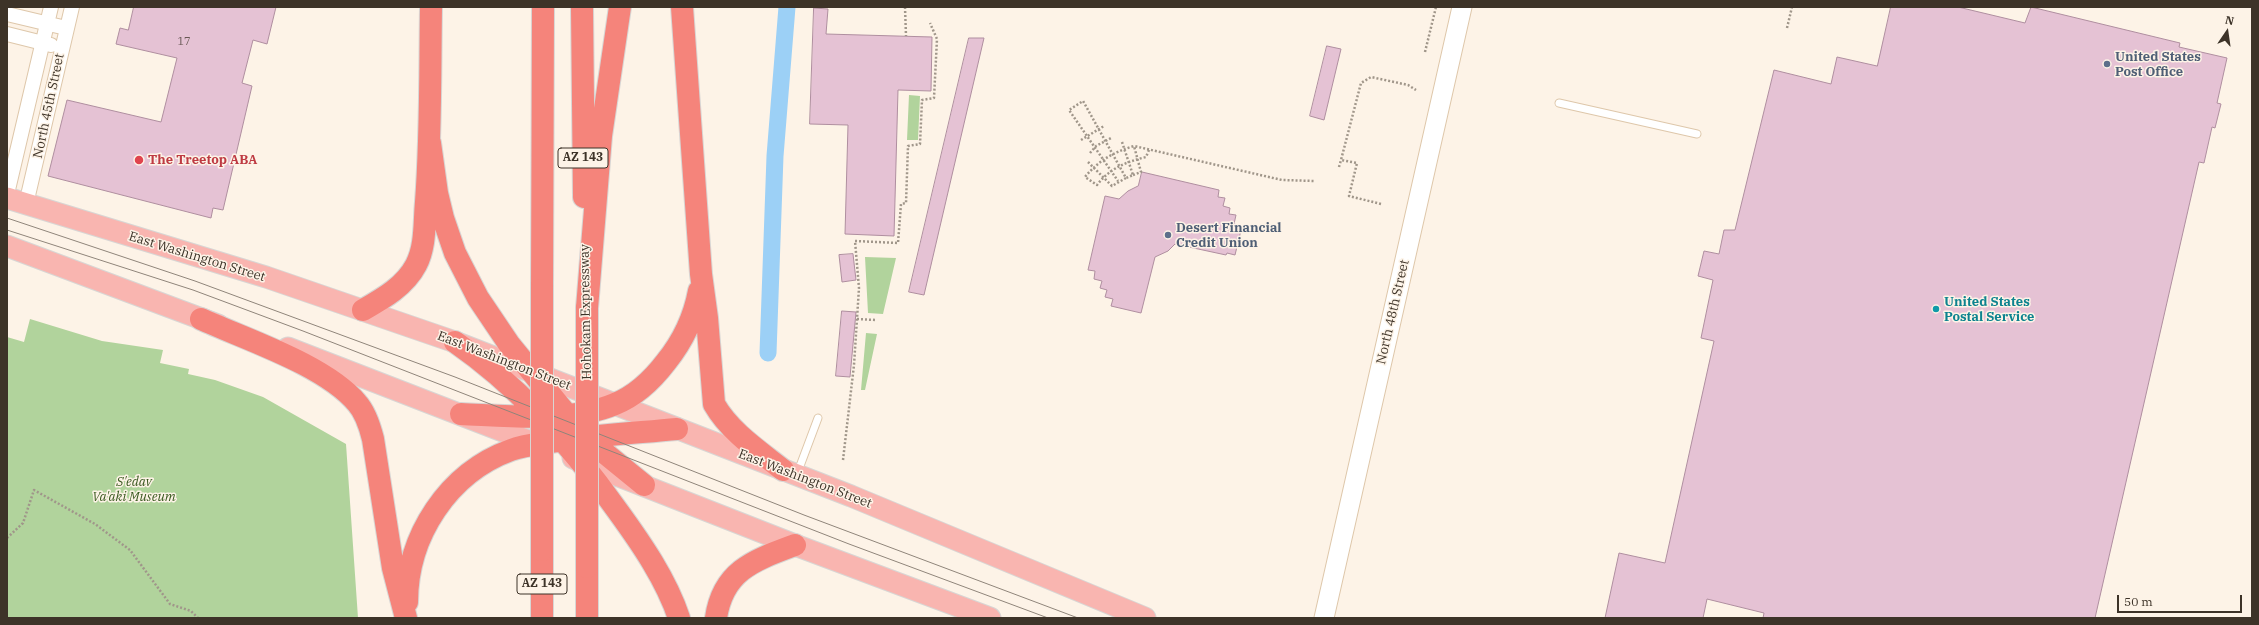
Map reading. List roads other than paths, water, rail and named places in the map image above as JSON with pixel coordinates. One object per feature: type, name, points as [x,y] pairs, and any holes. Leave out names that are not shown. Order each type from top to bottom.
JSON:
[{"type":"highway","points":[[363,310],[399,287],[415,266],[419,258],[424,238],[430,143],[432,7]]},
{"type":"highway","name":"AZ 143","points":[[542,7],[542,618]]},
{"type":"highway","name":"Hohokam Expressway","points":[[582,7],[582,134],[587,308],[587,618]]},
{"type":"highway","points":[[587,308],[601,136],[620,7]]},
{"type":"highway","points":[[682,7],[700,274],[707,318],[714,404],[720,414],[739,434],[790,473]]},
{"type":"highway","points":[[430,143],[437,194],[455,253],[478,298],[509,344],[585,437],[644,485]]},
{"type":"highway","points":[[461,414],[578,414],[614,404],[627,398],[649,381],[680,342],[696,305],[700,274]]},
{"type":"highway","points":[[201,319],[312,368],[330,379],[358,404],[368,421],[373,439],[393,568],[407,618]]},
{"type":"highway","points":[[455,342],[485,364],[541,415],[580,461],[635,534],[661,579],[679,618]]},
{"type":"highway","points":[[407,618],[407,594],[411,563],[425,526],[442,500],[462,479],[486,462],[511,450],[538,444],[585,437],[677,429]]},
{"type":"highway","points":[[716,618],[721,594],[734,575],[753,562],[795,545]]},
{"type":"main road","name":"East Washington Street","points":[[17,201],[266,277],[455,342],[911,520],[1145,618]]},
{"type":"main road","points":[[7,246],[201,319],[296,351],[644,485],[795,545],[990,618]]},
{"type":"street","name":"North 45th Street","points":[[7,194],[46,23],[51,7]]},
{"type":"street","name":"North 45th Street","points":[[17,201],[62,48],[72,7]]},
{"type":"street","name":"North 48th Street","points":[[1324,618],[1462,7]]},
{"type":"street","points":[[7,14],[66,28]]},
{"type":"street","points":[[7,34],[62,48]]},
{"type":"lane","points":[[1558,103],[1697,134]]},
{"type":"lane","points":[[790,473],[818,418]]},
{"type":"waterway","points":[[768,353],[775,156],[787,7]]},
{"type":"tram line","points":[[7,218],[195,281],[455,377],[804,515],[1078,618]]},
{"type":"tram line","points":[[7,230],[193,290],[303,331],[849,544],[1048,618]]},
{"type":"place","name":"United States Post Office","points":[[2107,64]]},
{"type":"place","name":"The Treetop ABA","points":[[139,160]]},
{"type":"place","name":"Desert Financial Credit Union","points":[[1168,235]]},
{"type":"place","name":"United States Postal Service","points":[[1936,309]]},
{"type":"park label","name":"S'edav Va'aki Museum","points":[[134,490]]}]
